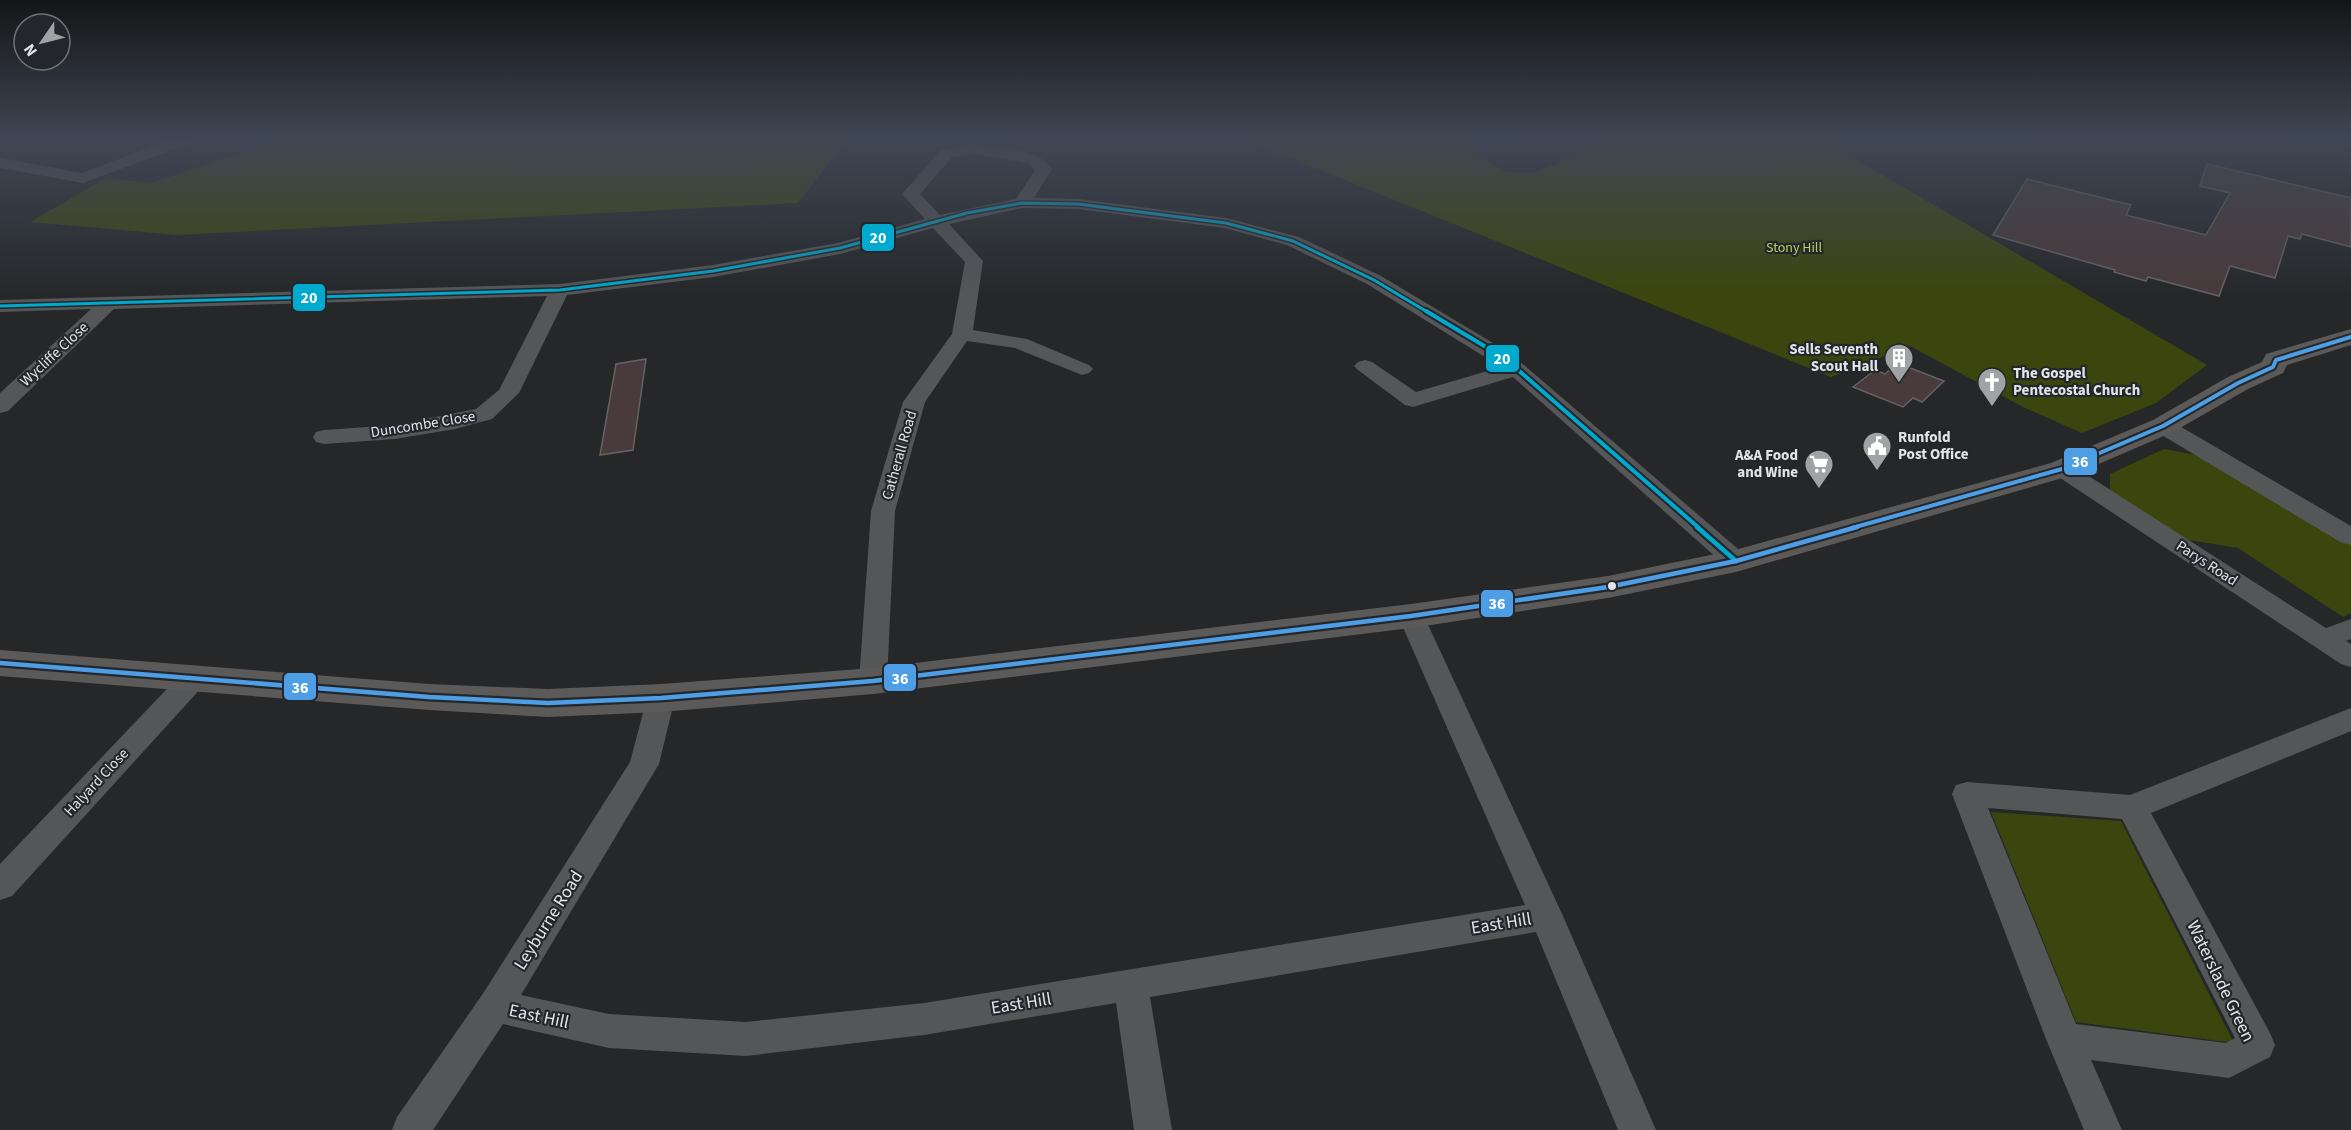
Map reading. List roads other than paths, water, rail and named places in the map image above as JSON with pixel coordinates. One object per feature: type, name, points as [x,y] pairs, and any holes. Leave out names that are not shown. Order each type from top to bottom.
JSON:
[{"type":"street","points":[[913,192],[911,194],[937,223]]},
{"type":"street","points":[[1022,203],[1030,192]]},
{"type":"street","points":[[0,306],[560,290],[713,271],[840,248],[967,213],[1022,203],[1078,204],[1226,223],[1293,241],[1374,280],[1491,350],[1517,369],[1736,561]]},
{"type":"street","name":"Catherall Road","points":[[873,681],[883,511],[914,402],[962,334],[974,261],[937,223]]},
{"type":"street","name":"Duncombe Close","points":[[324,437],[395,432],[455,422],[484,414],[508,393],[560,290]]},
{"type":"street","name":"Wycliffe Close","points":[[0,406],[110,303]]},
{"type":"street","points":[[962,334],[1020,343],[1082,369]]},
{"type":"street","points":[[0,663],[429,697],[548,703],[661,698],[873,681],[1411,616],[1608,587],[1736,561],[2062,469],[2163,426],[2238,383],[2273,367],[2276,360],[2351,337]]},
{"type":"street","points":[[1365,366],[1413,400],[1517,369]]},
{"type":"street","points":[[2163,426],[2351,537]]},
{"type":"street","name":"Parys Road","points":[[2062,469],[2351,657]]},
{"type":"street","points":[[1411,616],[1546,916],[1637,1130]]},
{"type":"street","points":[[2324,639],[2351,628]]},
{"type":"street","name":"Halyard Close","points":[[0,885],[193,679]]},
{"type":"street","name":"Leyburne Road","points":[[411,1130],[495,1006],[644,764],[661,698]]},
{"type":"street","points":[[2103,1130],[2064,1039],[1967,794],[2132,807],[2351,719]]},
{"type":"street","name":"Waterslade Green","points":[[2064,1039],[2229,1061],[2257,1045],[2132,807]]},
{"type":"street","name":"East Hill","points":[[495,1006],[609,1031],[746,1039],[924,1019],[1546,916]]},
{"type":"street","points":[[1131,985],[1153,1130]]},
{"type":"place","name":"Sells Seventh Scout Hall","points":[[1899,384]]},
{"type":"place","name":"The Gospel Pentecostal Church","points":[[1992,408]]},
{"type":"place","name":"Runfold Post Office","points":[[1877,472]]},
{"type":"place","name":"A&A Food and Wine","points":[[1819,490]]},
{"type":"park label","name":"Stony Hill","points":[[1794,247]]}]
